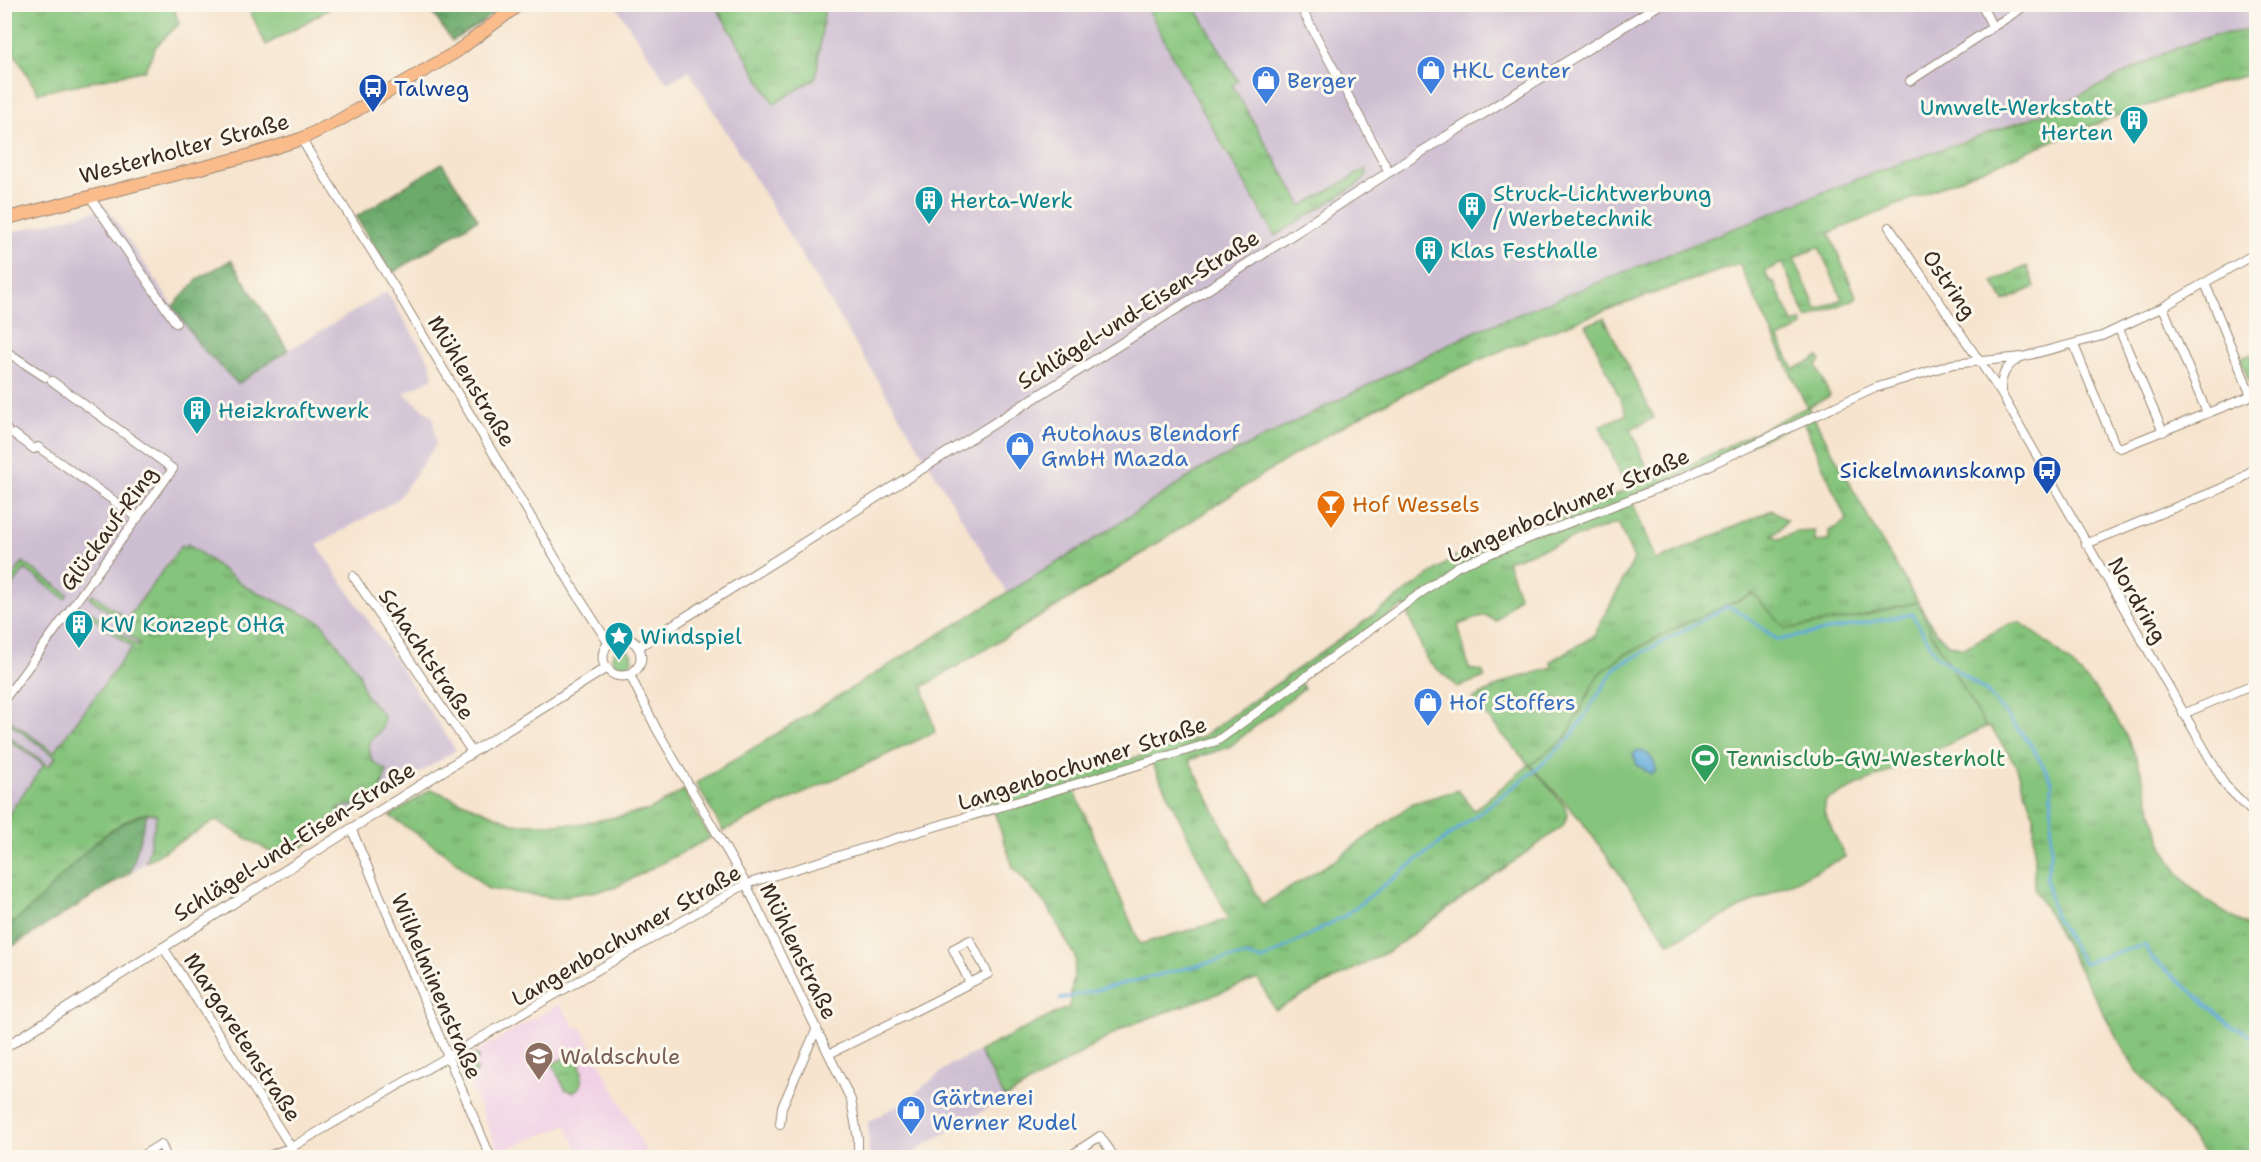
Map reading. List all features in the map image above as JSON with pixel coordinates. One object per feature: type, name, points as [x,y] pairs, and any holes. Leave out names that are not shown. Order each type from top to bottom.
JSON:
[{"type":"main road","name":"Westerholter Straße","points":[[4,219],[251,155],[302,139],[349,115],[456,52],[520,4]]},
{"type":"street","points":[[1299,4],[1389,172]]},
{"type":"street","name":"Schlägel-und-Eisen-Straße","points":[[638,647],[1224,279],[1389,172],[1660,4]]},
{"type":"street","points":[[1981,4],[1992,26]]},
{"type":"street","points":[[1910,81],[2028,4]]},
{"type":"street","name":"Mühlenstraße","points":[[302,139],[395,288],[575,591],[609,644]]},
{"type":"street","points":[[90,197],[176,323]]},
{"type":"street","name":"Ostring","points":[[1889,227],[1981,362]]},
{"type":"street","name":"Langenbochumer Straße","points":[[263,1158],[292,1146],[747,884],[1217,741],[1458,566],[1669,484],[1875,388],[1953,364],[2022,357],[2074,345],[2119,329],[2205,284],[2256,253]]},
{"type":"street","points":[[2074,345],[2117,447],[2124,448],[2248,397],[2250,393],[2205,284]]},
{"type":"street","points":[[2163,307],[2207,413]]},
{"type":"street","points":[[2119,329],[2163,432]]},
{"type":"street","name":"Glückauf-Ring","points":[[4,350],[49,379],[173,469],[4,700]]},
{"type":"street","points":[[2001,393],[2001,380],[2005,370],[2022,357]]},
{"type":"street","name":"Nordring","points":[[1981,362],[2226,785],[2256,816]]},
{"type":"street","points":[[9,430],[34,449],[38,447],[138,518]]},
{"type":"street","points":[[2086,544],[2237,482],[2256,467]]},
{"type":"street","name":"Schachtstraße","points":[[353,576],[472,752]]},
{"type":"street","points":[[624,639],[638,647],[640,664],[630,675],[617,676],[606,668],[603,656],[609,644],[624,639]]},
{"type":"street","name":"Schlägel-und-Eisen-Straße","points":[[4,1048],[606,668]]},
{"type":"street","name":"Mühlenstraße","points":[[630,675],[656,728],[747,884],[851,1100],[858,1140],[858,1158]]},
{"type":"street","points":[[2183,714],[2256,683]]},
{"type":"street","name":"Wilhelminenstraße","points":[[351,828],[491,1158]]},
{"type":"street","points":[[829,1054],[988,974],[970,940],[953,949],[970,983]]},
{"type":"street","name":"Margaretenstraße","points":[[163,947],[298,1158]]},
{"type":"street","points":[[780,1124],[782,1107],[817,1028]]},
{"type":"street","points":[[1067,1158],[1100,1136],[1115,1158]]},
{"type":"street","points":[[138,1158],[161,1144],[167,1158]]},
{"type":"shaded area","points":[[2256,4],[2256,29],[2169,51],[2044,112],[1858,178],[1475,331],[1203,468],[1084,546],[1007,592],[689,71],[667,83],[615,5]]},
{"type":"shaded area","points":[[107,208],[200,346],[238,384],[288,350],[387,292],[430,362],[433,378],[404,393],[433,417],[436,445],[398,499],[317,545],[456,750],[282,859],[215,820],[5,951],[5,234]]},
{"type":"shaded area","name":"Waldschule","points":[[560,1004],[576,1029],[581,1027],[649,1157],[582,1157],[566,1125],[499,1152],[460,1061]]},
{"type":"shaded area","points":[[979,1051],[1005,1098],[906,1157],[869,1157],[868,1122],[907,1100],[951,1064]]},
{"type":"green space","points":[[4,5],[173,5],[179,24],[156,46],[145,70],[38,93],[10,46],[5,49]]},
{"type":"green space","points":[[247,5],[329,5],[331,8],[266,45]]},
{"type":"green space","points":[[427,5],[502,5],[480,24],[452,41]]},
{"type":"green space","points":[[715,5],[739,5],[799,13],[803,5],[825,5],[816,78],[774,104]]},
{"type":"green space","points":[[1146,5],[1194,5],[1238,81],[1232,85],[1302,206],[1366,169],[1367,175],[1363,181],[1275,236],[1182,74]]},
{"type":"green space","points":[[2256,29],[2256,73],[2148,105],[1829,233],[1857,298],[1807,319],[1782,263],[1765,271],[1770,282],[1773,281],[1794,324],[1801,321],[1803,326],[1779,339],[1794,369],[1819,357],[1821,361],[1816,365],[1830,396],[1808,407],[1878,535],[1918,602],[1858,617],[1786,629],[1753,594],[1682,625],[1623,656],[1598,675],[1566,738],[1530,765],[1563,804],[1568,814],[1563,826],[1389,951],[1275,1010],[1258,979],[1127,1026],[1005,1098],[979,1051],[1069,1007],[1076,959],[1048,907],[1013,867],[994,811],[972,817],[969,808],[1202,737],[1455,557],[1627,490],[1600,426],[1627,414],[1586,325],[1604,318],[1654,418],[1631,429],[1652,480],[1679,470],[1807,407],[1739,264],[1524,341],[1440,377],[1334,431],[1093,584],[923,687],[935,732],[723,831],[696,783],[1084,546],[1203,468],[1474,332],[1857,179],[2045,113],[2169,51],[2214,35]],"holes":[[[1819,247],[1842,299],[1817,310],[1794,258]],[[1803,421],[1847,521],[1829,531],[1829,541],[1815,542],[1815,531],[1796,532],[1779,539],[1772,534],[1781,529],[1787,520],[1772,510],[1656,561],[1631,498]],[[1618,523],[1634,559],[1594,636],[1551,661],[1552,668],[1510,680],[1472,699],[1529,765],[1474,810],[1458,790],[1413,803],[1334,861],[1262,905],[1189,760],[1229,747],[1304,688],[1299,680],[1404,605],[1427,660],[1458,687],[1485,677],[1482,671],[1469,669],[1458,625],[1485,615],[1496,621],[1519,596],[1507,561]],[[1152,763],[1229,919],[1140,944],[1073,787]]]},
{"type":"green space","points":[[442,163],[478,219],[391,274],[356,217]]},
{"type":"green space","points":[[231,260],[288,350],[238,384],[200,346],[173,306],[199,278]]},
{"type":"green space","points":[[2027,266],[2035,287],[2004,301],[1993,282]]},
{"type":"green space","points":[[2256,352],[2256,390],[2253,391],[2240,359]]},
{"type":"green space","points":[[188,544],[246,587],[321,622],[359,673],[364,693],[384,716],[382,728],[369,745],[372,761],[387,771],[379,794],[372,803],[337,809],[354,815],[282,859],[216,820],[146,862],[157,814],[143,814],[129,819],[100,839],[49,892],[5,928],[5,819],[44,765],[5,737],[5,734],[49,766],[56,757],[8,722],[9,720],[54,752],[132,647],[88,614],[90,611],[138,646],[140,644],[124,631],[128,625],[90,598],[93,594],[127,619],[182,545],[185,547]]},
{"type":"green space","points":[[23,562],[68,594],[65,599],[25,569],[5,596],[5,588]]},
{"type":"green space","name":"Tennisclub-GW-Westerholt","points":[[1753,594],[1786,629],[1858,617],[1918,602],[1931,633],[1986,727],[1826,800],[1824,812],[1845,857],[1669,943],[1581,820],[1530,765],[1566,738],[1598,675],[1623,656],[1682,625]]},
{"type":"green space","points":[[1919,603],[1935,631],[1948,644],[1964,648],[2009,624],[2020,622],[2056,650],[2104,701],[2128,739],[2142,775],[2161,840],[2176,869],[2202,897],[2256,931],[2256,1157],[2207,1157],[2132,1064],[2034,888],[2034,816],[2015,763],[1991,728],[1986,727],[1931,633]]},
{"type":"green space","points":[[622,648],[629,651],[632,658],[629,665],[622,668],[615,665],[612,658],[615,651]]},
{"type":"green space","points":[[431,789],[515,824],[580,824],[650,810],[684,790],[710,838],[614,888],[555,898],[488,889],[448,855],[390,816]]},
{"type":"green space","points":[[147,813],[131,872],[5,951],[5,928],[23,914],[106,834],[125,822]]},
{"type":"green space","points":[[470,1055],[477,1055],[479,1058],[474,1064],[477,1070],[469,1082],[460,1061]]},
{"type":"green space","points":[[568,1056],[579,1060],[582,1072],[581,1086],[573,1092],[565,1089],[552,1064]]},
{"type":"water","points":[[1638,750],[1645,752],[1651,758],[1655,764],[1655,772],[1651,774],[1637,765],[1633,754]]},
{"type":"waterway","points":[[1060,999],[1224,959],[1245,956],[1263,960],[1344,916],[1538,768],[1571,737],[1616,667],[1727,607],[1737,610],[1778,640],[1912,614],[1937,656],[1987,692],[2029,742],[2052,781],[2051,853],[2046,879],[2054,914],[2083,963],[2145,945],[2152,958],[2233,1027],[2256,1037]]},
{"type":"place","name":"HKL Center","points":[[1431,96]]},
{"type":"place","name":"Berger","points":[[1266,106]]},
{"type":"place","name":"Talweg","points":[[373,114]]},
{"type":"place","name":"Umwelt-Werkstatt Herten","points":[[2134,146]]},
{"type":"place","name":"Herta-Werk","points":[[929,226]]},
{"type":"place","name":"Struck-Lichtwerbung / Werbetechnik","points":[[1472,232]]},
{"type":"place","name":"Klas Festhalle","points":[[1429,276]]},
{"type":"place","name":"Heizkraftwerk","points":[[197,436]]},
{"type":"place","name":"Autohaus Blendorf GmbH Mazda","points":[[1020,472]]},
{"type":"place","name":"Sickelmannskamp","points":[[2047,496]]},
{"type":"place","name":"Hof Wessels","points":[[1331,530]]},
{"type":"place","name":"KW Konzept OHG","points":[[79,650]]},
{"type":"place","name":"Windspiel","points":[[619,662]]},
{"type":"place","name":"Hof Stoffers","points":[[1428,728]]},
{"type":"place","name":"Tennisclub-GW-Westerholt","points":[[1705,784]]},
{"type":"place","name":"Waldschule","points":[[539,1082]]},
{"type":"place","name":"Gärtnerei Werner Rudel","points":[[911,1136]]}]
